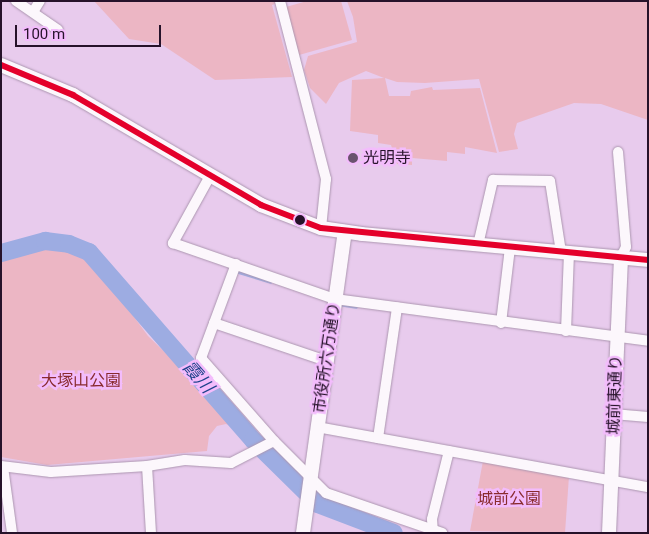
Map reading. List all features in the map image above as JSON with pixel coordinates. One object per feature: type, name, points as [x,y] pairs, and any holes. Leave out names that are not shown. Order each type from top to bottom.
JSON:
[{"type":"street","points":[[16,1],[58,30]]},
{"type":"street","points":[[33,12],[40,1]]},
{"type":"street","points":[[280,1],[326,179],[321,228]]},
{"type":"street","points":[[1,65],[73,95],[210,176],[274,211],[321,228],[345,232],[648,260]]},
{"type":"street","points":[[618,152],[626,247],[621,257]]},
{"type":"street","points":[[210,176],[173,243],[235,268],[334,302],[648,342]]},
{"type":"street","points":[[478,245],[493,180],[550,181],[565,252],[566,331]]},
{"type":"street","name":"市役所六万通り","points":[[303,533],[345,232]]},
{"type":"street","points":[[501,323],[510,248]]},
{"type":"street","name":"城前東通り","points":[[609,533],[621,257]]},
{"type":"street","points":[[235,268],[201,358],[272,442],[309,482],[326,494],[436,532],[449,451]]},
{"type":"street","points":[[378,438],[396,311]]},
{"type":"street","points":[[214,323],[326,360]]},
{"type":"street","points":[[613,414],[648,417]]},
{"type":"street","points":[[317,427],[648,487]]},
{"type":"street","points":[[12,533],[2,466],[50,472],[147,466],[203,460],[231,463],[272,442]]},
{"type":"street","points":[[147,466],[151,533]]},
{"type":"street","points":[[1,532],[6,533]]},
{"type":"green space","points":[[94,1],[282,1],[272,5],[292,77],[215,80],[161,44],[129,39]]},
{"type":"green space","points":[[307,1],[341,1],[352,40],[299,55],[286,7]]},
{"type":"green space","points":[[347,1],[648,1],[648,120],[601,104],[574,103],[517,123],[514,134],[518,149],[499,152],[479,79],[425,83],[397,82],[385,78],[389,96],[410,96],[411,91],[432,87],[433,90],[480,88],[497,153],[465,147],[465,154],[447,152],[447,161],[412,158],[412,165],[397,164],[391,145],[378,143],[378,135],[350,131],[352,80],[384,78],[366,71],[339,83],[326,104],[310,88],[304,70],[308,56],[357,42],[353,17]]},
{"type":"green space","name":"大塚山公園","points":[[50,239],[69,244],[88,254],[148,336],[239,424],[234,428],[226,424],[217,426],[209,436],[207,451],[47,465],[1,457],[1,254]]},
{"type":"green space","name":"城前公園","points":[[483,461],[569,476],[565,533],[470,531]]},
{"type":"waterway","name":"霞川","points":[[1,253],[45,241],[69,244],[89,252],[253,440],[318,504],[394,533]]},
{"type":"waterway","points":[[235,271],[270,282]]},
{"type":"waterway","points":[[338,304],[356,307]]},
{"type":"transit line","points":[[1,65],[73,95],[261,205],[321,228],[648,260]]},
{"type":"place","name":"光明寺","points":[[353,158]]}]
